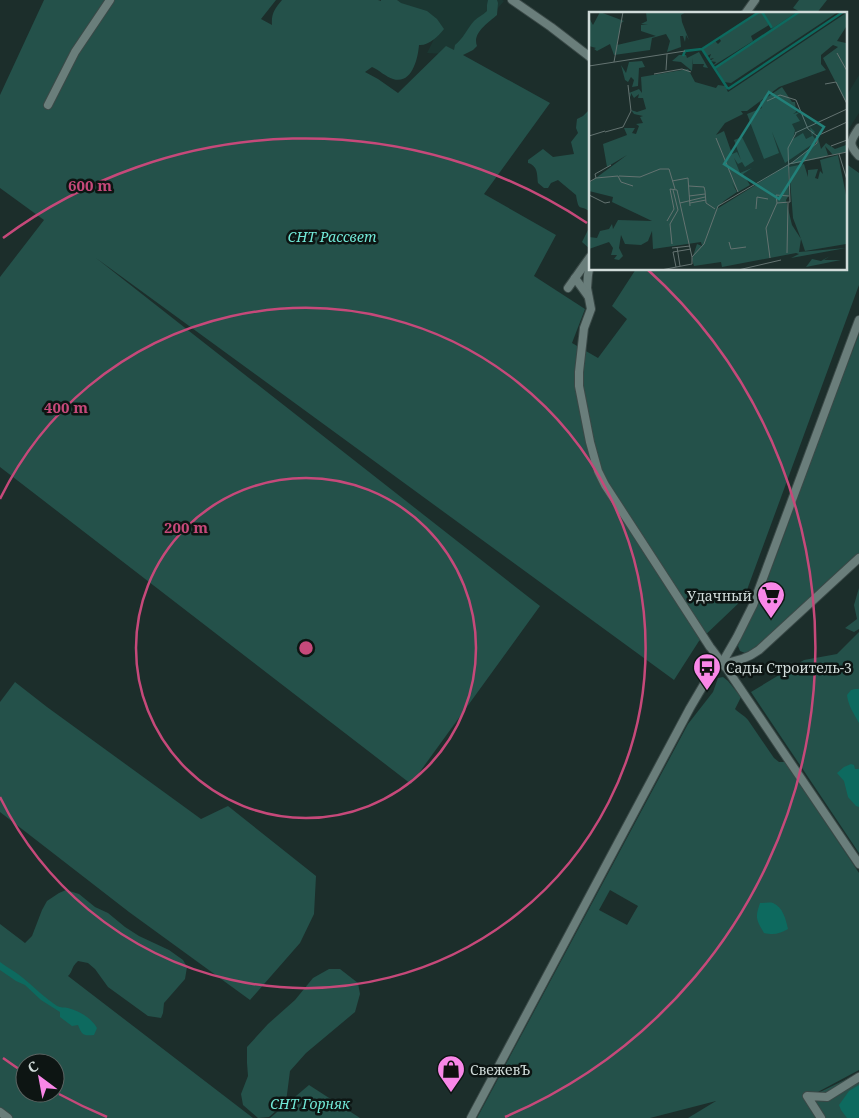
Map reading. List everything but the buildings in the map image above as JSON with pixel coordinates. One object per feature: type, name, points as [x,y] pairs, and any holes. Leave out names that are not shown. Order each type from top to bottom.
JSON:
[{"type":"street","points":[[48,105],[75,52],[110,0]]},
{"type":"street","points":[[512,0],[589,56]]},
{"type":"street","points":[[746,12],[755,0]]},
{"type":"street","points":[[857,153],[851,145],[852,139],[859,128]]},
{"type":"street","points":[[568,288],[589,258]]},
{"type":"street","points":[[589,270],[587,288],[591,309],[584,328],[578,386],[598,471],[627,521],[710,647],[727,669],[859,864]]},
{"type":"street","points":[[575,278],[589,298]]},
{"type":"street","points":[[471,1118],[690,708],[710,674],[722,663],[753,605],[859,320]]},
{"type":"street","points":[[722,663],[745,659],[759,650],[859,558]]},
{"type":"street","points":[[820,1118],[807,1096],[827,1097],[859,1077]]},
{"type":"street","points":[[0,1112],[8,1118]]},
{"type":"shaded area","points":[[383,0],[504,1],[458,55],[427,53],[434,39]]},
{"type":"shaded area","points":[[859,75],[859,113],[846,133],[846,96]]},
{"type":"shaded area","points":[[859,689],[859,723],[850,706],[847,695],[851,690]]},
{"type":"shaded area","points":[[851,764],[854,765],[855,769],[859,769],[859,807],[848,797],[844,781],[837,773]]},
{"type":"shaded area","points":[[760,903],[773,903],[779,907],[784,914],[788,929],[776,934],[764,933],[757,918]]},
{"type":"shaded area","points":[[0,962],[57,1006],[72,1009],[88,1018],[97,1028],[94,1035],[83,1034],[78,1025],[72,1026],[60,1017],[60,1012],[41,1000],[25,985],[0,970]]},
{"type":"shaded area","points":[[859,1085],[859,1118],[847,1118],[839,1105],[849,1091]]},
{"type":"green space","name":"СНТ Рассвет","points":[[44,0],[276,0],[261,19],[272,25],[274,11],[282,0],[397,0],[427,11],[437,19],[444,29],[430,42],[419,45],[413,69],[405,78],[400,80],[393,79],[372,67],[365,72],[398,93],[446,46],[454,50],[455,45],[474,21],[487,11],[488,0],[497,0],[497,15],[479,33],[476,41],[477,46],[463,55],[550,103],[484,194],[556,235],[534,276],[585,309],[572,343],[598,358],[627,319],[612,306],[635,270],[846,270],[846,164],[859,173],[859,285],[744,598],[699,641],[674,680],[96,258],[540,606],[411,784],[0,467],[0,277],[44,220],[0,188],[0,95]]},
{"type":"green space","points":[[799,0],[827,0],[818,12],[800,12],[793,8]]},
{"type":"green space","points":[[589,110],[589,211],[579,206],[576,195],[558,180],[551,183],[548,188],[544,188],[538,183],[534,166],[528,163],[528,160],[543,149],[553,157],[574,154],[571,142],[578,133],[576,128],[577,119]]},
{"type":"green space","points":[[589,228],[589,248],[582,242]]},
{"type":"green space","points":[[859,334],[859,553],[764,640],[745,653],[740,651],[738,646],[740,640],[776,558],[812,456]]},
{"type":"green space","points":[[859,588],[859,629],[854,632],[845,628],[857,619],[854,605]]},
{"type":"green space","points":[[859,632],[859,853],[751,692],[804,660],[837,654]]},
{"type":"green space","points":[[723,677],[728,681],[741,697],[735,709],[748,720],[774,758],[779,762],[785,762],[859,873],[859,1070],[816,1093],[859,1073],[859,1118],[688,1118],[716,1101],[650,1118],[477,1118],[688,724],[713,692],[718,678]],"holes":[[[610,890],[638,906],[627,925],[599,910]]]},
{"type":"green space","points":[[15,682],[201,819],[228,806],[316,876],[314,914],[300,943],[250,1000],[129,912],[0,812],[0,702]]},
{"type":"green space","name":"СНТ Горняк","points":[[66,890],[79,894],[139,936],[169,950],[183,960],[187,967],[185,979],[164,1003],[161,1018],[148,1016],[108,987],[95,969],[88,963],[78,961],[68,976],[253,1118],[0,1118],[0,924],[25,943],[32,936],[47,901]]},
{"type":"green space","points":[[329,969],[340,969],[358,983],[360,994],[355,1012],[306,1053],[290,1071],[286,1102],[269,1117],[258,1118],[243,1105],[241,1094],[248,1076],[247,1047],[268,1024],[295,1000],[313,978]]},
{"type":"green space","name":"СНТ Горняк","points":[[309,1085],[360,1118],[270,1118]]},
{"type":"place","name":"Удачный","points":[[771,619]]},
{"type":"place","name":"Сады Строитель-3","points":[[707,691]]},
{"type":"place","name":"СвежевЪ","points":[[451,1093]]}]
